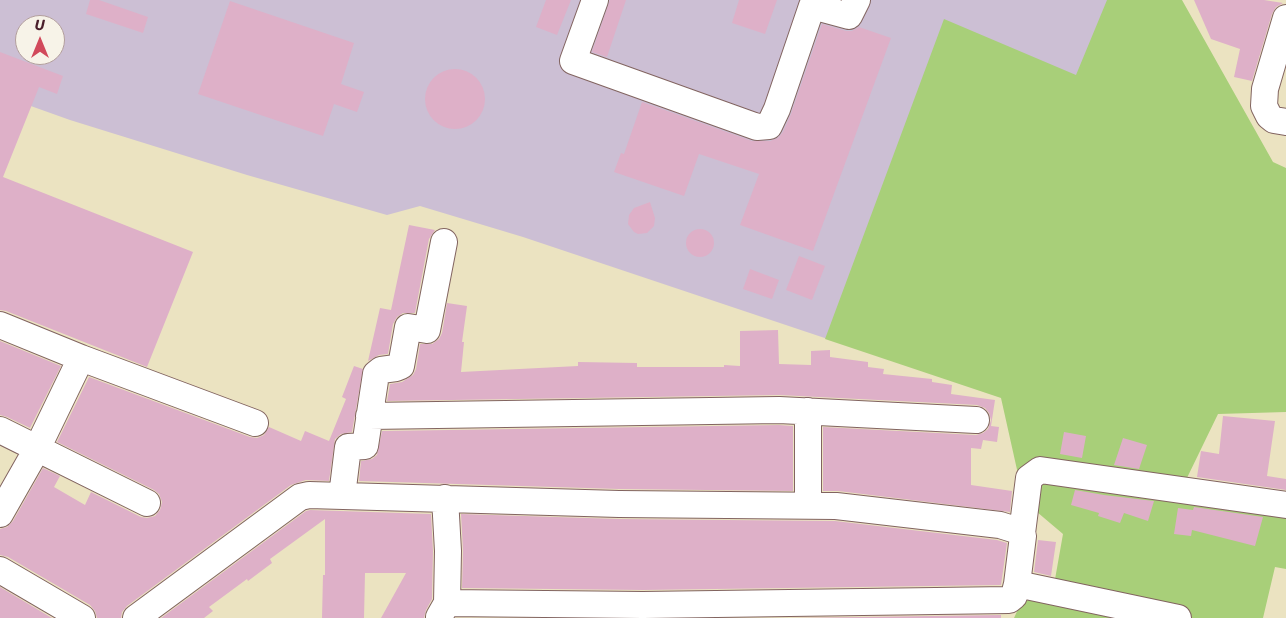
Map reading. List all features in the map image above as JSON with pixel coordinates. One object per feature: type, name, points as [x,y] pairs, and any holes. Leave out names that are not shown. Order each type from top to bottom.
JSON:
[{"type":"street","points":[[595,0],[573,62],[757,127],[769,126],[777,109],[812,6],[849,16],[857,0]]},
{"type":"street","points":[[1286,18],[1265,89],[1264,106],[1269,116],[1274,120],[1286,122]]},
{"type":"street","points":[[342,496],[348,447],[364,446],[376,374],[381,370],[400,366],[408,327],[427,330],[444,242]]},
{"type":"street","points":[[0,325],[81,358],[254,423]]},
{"type":"street","points":[[0,514],[37,449],[81,358]]},
{"type":"street","points":[[369,416],[779,410],[976,420]]},
{"type":"street","points":[[808,411],[808,505]]},
{"type":"street","points":[[0,430],[147,503]]},
{"type":"street","points":[[445,498],[448,552],[443,611],[653,605],[1009,600],[1014,596],[1017,584],[1029,478],[1040,470],[1286,505]]},
{"type":"street","points":[[136,618],[300,497],[309,495],[619,504],[836,506],[1000,525],[1014,528],[1022,533]]},
{"type":"street","points":[[0,570],[82,618]]},
{"type":"street","points":[[1017,584],[1178,618]]},
{"type":"shaded area","points":[[0,0],[1182,0],[989,393],[523,237],[420,206],[387,215],[247,175],[70,120],[0,95]]},
{"type":"green space","points":[[1107,0],[1182,0],[1273,162],[1286,168],[1286,412],[1218,414],[1185,482],[1286,508],[1286,569],[1275,567],[1263,618],[1014,618],[1029,585],[1054,585],[1063,534],[1024,501],[1001,398],[825,339],[944,19],[1076,75]]},
{"type":"building","points":[[90,0],[99,0],[148,17],[143,33],[86,14]]},
{"type":"building","points":[[546,0],[571,0],[557,35],[536,27]]},
{"type":"building","points":[[610,0],[626,0],[607,57],[592,52]]},
{"type":"building","points":[[739,0],[777,0],[765,34],[732,23]]},
{"type":"building","points":[[1194,0],[1264,0],[1283,3],[1276,7],[1272,14],[1252,81],[1234,77],[1240,49],[1211,39]]},
{"type":"building","points":[[230,1],[354,43],[341,84],[364,92],[357,112],[334,104],[323,136],[198,94]]},
{"type":"building","points":[[822,24],[846,31],[852,31],[859,27],[891,38],[813,251],[740,225],[759,174],[699,154],[684,196],[614,172],[621,153],[624,154],[642,102],[752,141],[770,141],[778,138],[783,132],[791,114]]},
{"type":"building","points":[[0,52],[15,58],[15,65],[34,65],[63,76],[57,94],[39,87],[3,177],[193,252],[147,367],[0,310]]},
{"type":"building","points":[[455,69],[471,74],[476,78],[480,83],[485,99],[480,115],[476,120],[471,124],[455,129],[439,124],[434,120],[430,115],[425,99],[430,83],[434,78],[439,74]]},
{"type":"building","points":[[650,202],[655,218],[654,226],[647,233],[638,234],[628,224],[629,215],[634,208]]},
{"type":"building","points":[[409,225],[435,230],[429,239],[415,313],[403,313],[397,317],[393,324],[388,354],[379,355],[368,361],[380,308],[391,310]]},
{"type":"building","points":[[700,229],[710,233],[714,243],[710,253],[700,257],[690,253],[686,243],[690,233]]},
{"type":"building","points":[[799,256],[825,266],[812,300],[786,290]]},
{"type":"building","points":[[750,269],[779,280],[772,299],[743,289]]},
{"type":"building","points":[[447,303],[467,306],[462,342],[464,342],[461,372],[578,366],[578,362],[637,363],[637,367],[740,366],[740,331],[778,330],[779,364],[811,365],[811,351],[830,350],[830,357],[868,362],[868,367],[884,369],[883,374],[932,379],[932,382],[952,385],[951,394],[995,400],[991,426],[999,427],[997,442],[983,440],[981,449],[971,448],[971,485],[1012,491],[1010,512],[838,491],[823,491],[823,427],[976,435],[988,429],[991,420],[985,408],[977,405],[779,395],[387,401],[390,384],[402,382],[413,375],[416,369],[420,344],[432,344],[439,339],[442,333]]},
{"type":"building","points":[[0,341],[61,366],[30,428],[0,415]]},
{"type":"building","points":[[354,366],[363,369],[352,432],[341,434],[335,439],[329,481],[306,480],[291,485],[127,606],[122,612],[121,618],[97,618],[95,611],[90,605],[8,557],[0,555],[0,529],[7,527],[13,521],[43,468],[60,476],[54,487],[85,505],[91,492],[141,517],[155,516],[160,510],[162,502],[159,494],[154,490],[57,442],[89,377],[250,437],[257,438],[264,435],[269,427],[301,441],[305,431],[329,441],[346,399],[342,397]]},
{"type":"building","points":[[1223,416],[1275,421],[1267,476],[1286,479],[1286,490],[1197,477],[1201,451],[1219,454]]},
{"type":"building","points":[[793,426],[793,491],[619,489],[359,481],[361,461],[372,459],[377,455],[382,431]]},
{"type":"building","points":[[1064,432],[1086,436],[1082,458],[1060,454]]},
{"type":"building","points":[[1123,438],[1147,445],[1139,469],[1114,465]]},
{"type":"building","points":[[1075,490],[1154,501],[1148,521],[1124,513],[1120,523],[1098,516],[1099,513],[1071,505]]},
{"type":"building","points":[[1194,507],[1263,517],[1255,546],[1192,530],[1191,536],[1174,534],[1178,508],[1193,510]]},
{"type":"building","points":[[306,511],[431,514],[433,551],[432,599],[424,618],[381,618],[406,573],[365,573],[364,618],[322,618],[323,575],[325,575],[325,519],[270,559],[272,563],[209,607],[213,611],[204,618],[161,618]]},
{"type":"building","points":[[461,514],[619,519],[835,521],[997,540],[1007,543],[1001,585],[643,590],[462,588]]},
{"type":"building","points":[[1038,540],[1056,542],[1051,576],[1034,572]]},
{"type":"building","points":[[0,587],[52,618],[0,618]]},
{"type":"building","points":[[1001,615],[1001,618],[790,618]]}]
